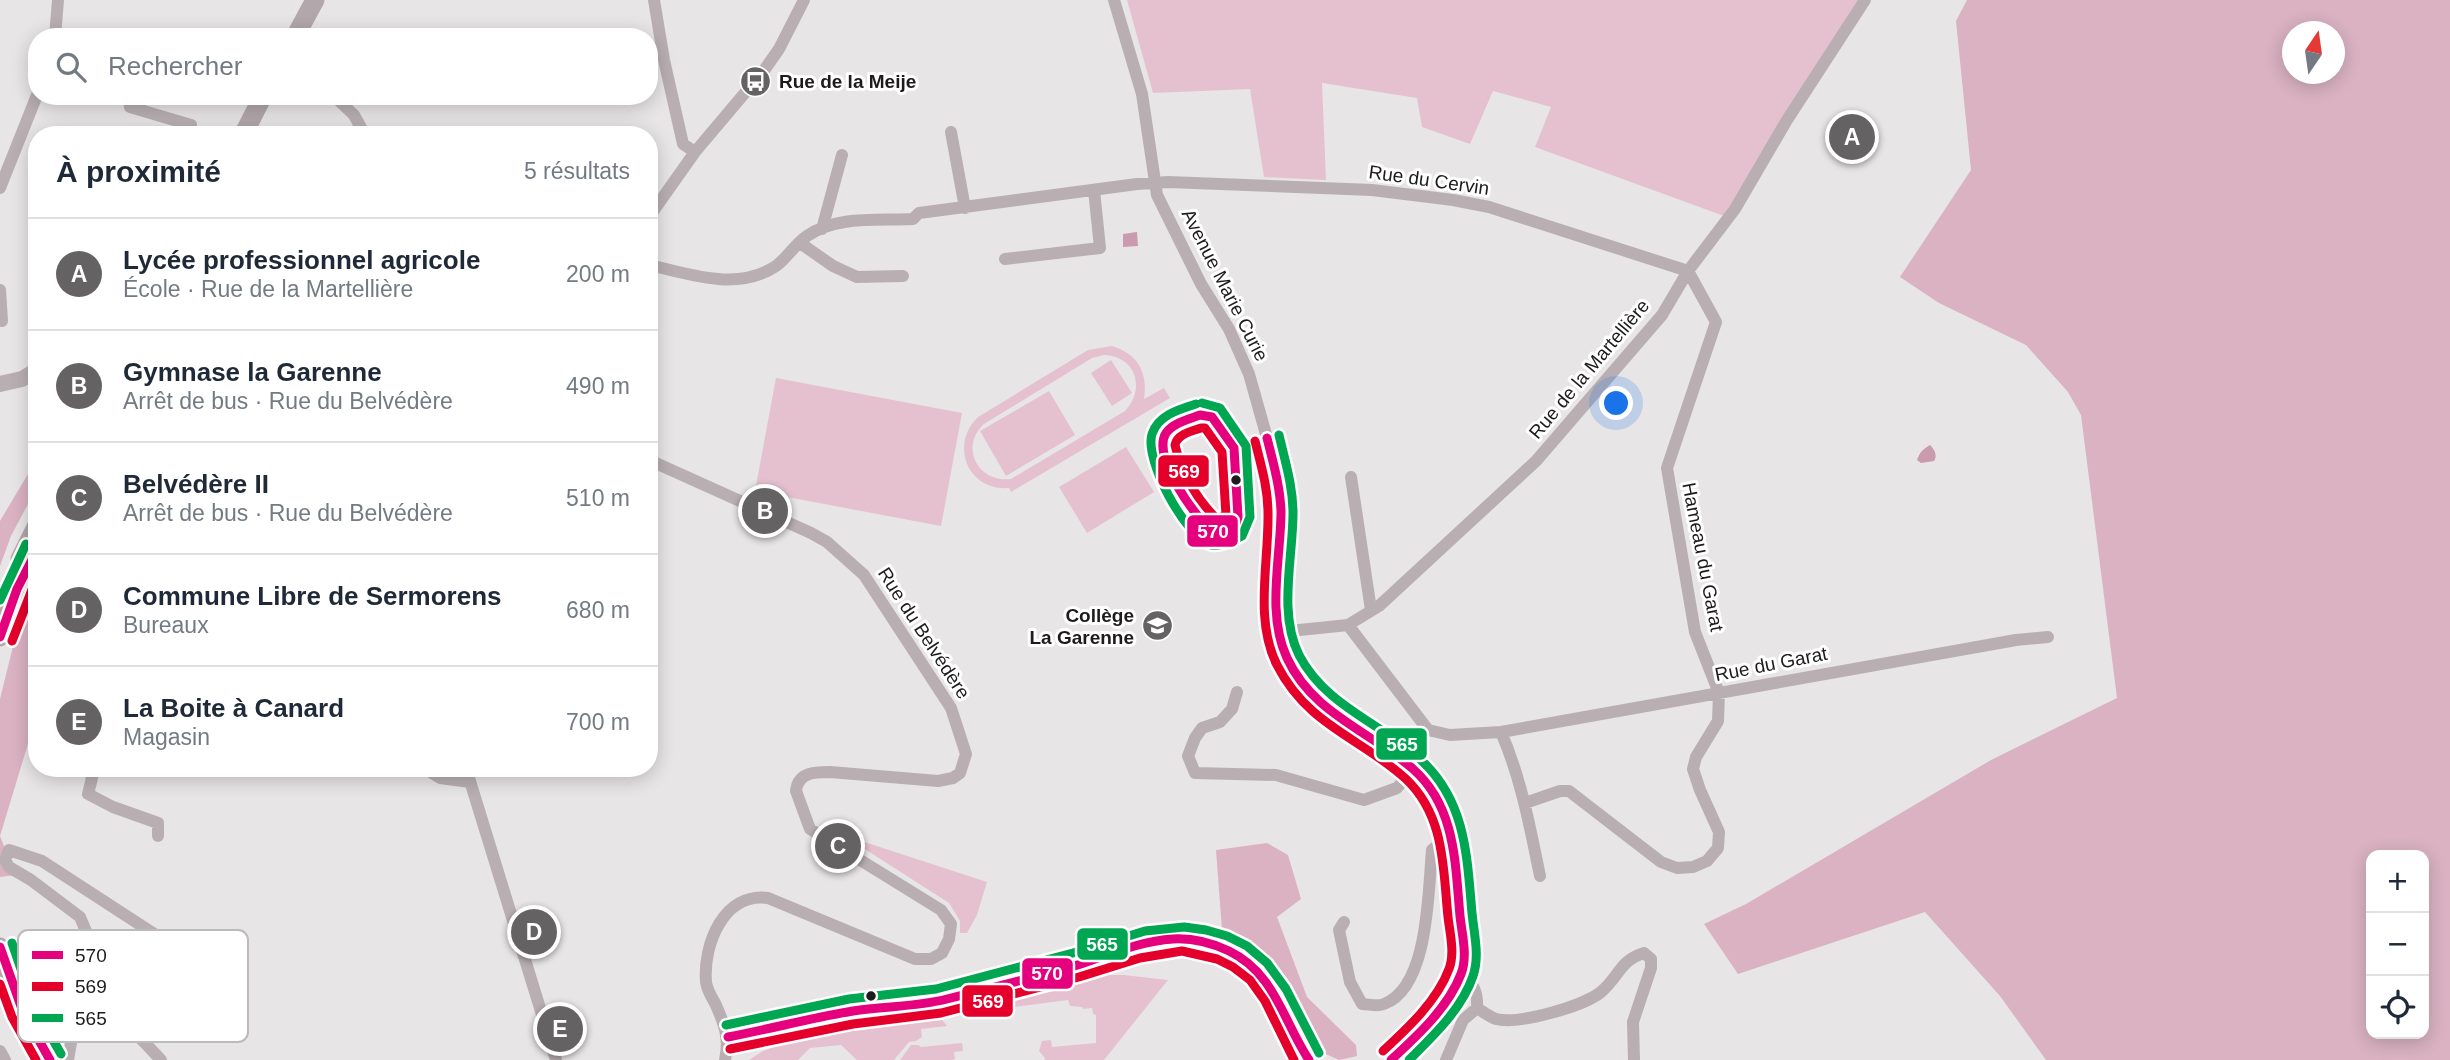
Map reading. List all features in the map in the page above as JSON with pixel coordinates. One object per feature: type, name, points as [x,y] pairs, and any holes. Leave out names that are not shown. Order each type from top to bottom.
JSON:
[{"type":"main road","points":[[288,28],[302,0]]},
{"type":"main road","points":[[300,28],[315,0]]},
{"type":"main road","points":[[237,126],[248,105]]},
{"type":"main road","points":[[248,126],[258,105]]},
{"type":"main road","points":[[0,605],[28,544]]},
{"type":"main road","points":[[0,637],[28,567]]},
{"type":"main road","points":[[0,947],[18,998]]},
{"type":"main road","points":[[0,984],[18,1021]]},
{"type":"main road","points":[[28,1042],[37,1060]]},
{"type":"main road","points":[[40,1042],[50,1060]]},
{"type":"street","points":[[56,28],[58,0]]},
{"type":"street","points":[[654,0],[664,61],[683,144],[695,152]]},
{"type":"street","points":[[658,204],[695,152],[765,69],[779,49],[804,0]]},
{"type":"street","name":"Avenue Marie Curie","points":[[1114,0],[1142,94],[1157,195],[1201,284],[1229,329],[1253,386],[1280,494],[1278,604],[1280,632],[1286,656],[1311,697],[1327,712],[1413,769],[1437,796],[1446,813],[1453,838],[1464,947],[1461,972],[1447,998],[1408,1045],[1391,1060]]},
{"type":"street","name":"Rue de la Martellière","points":[[1280,632],[1348,625],[1379,606],[1536,461],[1662,315],[1688,271],[1735,209],[1787,120],[1865,0]]},
{"type":"street","points":[[0,188],[33,105]]},
{"type":"street","points":[[130,105],[191,126]]},
{"type":"street","points":[[343,105],[360,126]]},
{"type":"street","points":[[951,132],[965,208]]},
{"type":"street","points":[[658,267],[714,279],[742,279],[779,264],[807,236],[822,229],[842,155]]},
{"type":"street","name":"Rue du Cervin","points":[[822,229],[846,222],[913,219],[919,213],[1154,183],[1372,190],[1489,207],[1688,271]]},
{"type":"street","points":[[1005,259],[1100,248],[1094,190]]},
{"type":"street","points":[[800,243],[833,266],[857,277],[903,276]]},
{"type":"street","name":"Hameau du Garat","points":[[1688,271],[1716,322],[1667,468],[1695,632],[1720,693]]},
{"type":"street","points":[[0,290],[1,321]]},
{"type":"street","points":[[0,384],[28,375]]},
{"type":"street","name":"Rue du Belvédère","points":[[658,464],[786,521],[827,542],[842,554],[864,575],[951,708],[966,754],[960,773],[953,778],[938,781],[813,772],[802,777],[796,784],[810,829],[942,910],[951,924],[949,939],[942,953],[931,960],[915,959],[768,898],[743,900],[723,916],[711,941],[706,967],[706,986],[724,1022],[728,1037],[725,1060]]},
{"type":"street","points":[[1351,477],[1371,610]]},
{"type":"street","name":"Rue du Garat","points":[[1348,625],[1428,730],[1450,735],[1501,732],[2016,639],[2048,638]]},
{"type":"street","points":[[1237,692],[1232,709],[1220,722],[1202,728],[1195,738],[1188,756],[1195,773],[1276,775],[1364,800],[1397,788],[1413,769]]},
{"type":"street","points":[[1525,803],[1569,790],[1661,862],[1677,868],[1693,867],[1707,862],[1718,848],[1719,832],[1693,769],[1696,757],[1718,721],[1720,693]]},
{"type":"street","points":[[1501,732],[1511,753],[1525,803],[1540,876]]},
{"type":"street","points":[[92,777],[88,794],[113,807],[158,822],[158,836]]},
{"type":"street","points":[[438,777],[470,782]]},
{"type":"street","points":[[469,777],[556,1060]]},
{"type":"street","points":[[1344,922],[1339,930],[1350,982],[1362,1004],[1381,1006],[1399,995],[1414,974],[1426,920],[1432,850],[1443,841],[1453,838]]},
{"type":"street","points":[[85,930],[80,917],[9,867],[5,860],[9,850],[43,861],[148,930]]},
{"type":"street","points":[[728,1037],[870,1009],[943,1000],[1147,943],[1174,939],[1196,940],[1218,946],[1248,962],[1269,983],[1294,1041],[1309,1060]]},
{"type":"street","points":[[1477,1008],[1495,1018],[1509,1021],[1555,1012],[1599,994],[1612,982],[1626,961],[1644,953],[1651,959],[1651,968],[1633,1022],[1634,1060]]},
{"type":"street","points":[[1446,1060],[1463,1020],[1477,1008],[1478,996],[1472,982],[1461,972]]},
{"type":"street","points":[[68,1060],[71,1042]]},
{"type":"street","points":[[144,1042],[161,1060]]},
{"type":"street","points":[[0,1051],[5,1060]]},
{"type":"shaded area","points":[[1127,0],[1858,0],[1724,216],[1535,147],[1551,107],[1493,91],[1470,144],[1422,127],[1417,98],[1322,83],[1326,180],[1264,177],[1250,89],[1153,93]]},
{"type":"shaded area","points":[[1967,0],[2450,0],[2450,1060],[2046,1060],[2000,996],[1925,912],[1738,974],[1704,924],[1746,904],[1991,760],[2117,698],[2081,415],[2068,392],[2026,345],[1939,303],[1900,277],[1971,170],[1956,21]]},
{"type":"shaded area","points":[[1137,232],[1138,246],[1123,247],[1123,234]]},
{"type":"shaded area","points":[[1112,346],[1129,354],[1143,373],[1144,399],[1164,388],[1170,398],[1011,492],[1009,488],[995,487],[983,482],[967,464],[964,453],[969,428],[978,417],[1088,350]],"holes":[[[1104,355],[1115,357],[1130,367],[1136,384],[1135,393],[1125,411],[1011,479],[999,479],[981,469],[973,453],[973,443],[984,424],[1092,358]]]},
{"type":"shaded area","points":[[1111,360],[1132,393],[1112,406],[1091,373]]},
{"type":"shaded area","points":[[776,378],[962,413],[941,526],[755,491]]},
{"type":"shaded area","points":[[1049,391],[1075,435],[1006,476],[980,431]]},
{"type":"shaded area","points":[[1930,445],[1935,452],[1934,461],[1921,463],[1917,460],[1919,455]]},
{"type":"shaded area","points":[[1126,447],[1154,492],[1087,533],[1059,487]]},
{"type":"shaded area","points":[[28,474],[28,504],[11,536],[0,566],[0,521]]},
{"type":"shaded area","points":[[28,600],[28,744],[0,836],[0,699],[20,618]]},
{"type":"shaded area","points":[[843,835],[987,882],[977,915],[967,933],[960,933],[960,921],[949,903]]},
{"type":"shaded area","points":[[0,836],[15,875],[0,877]]},
{"type":"shaded area","points":[[1267,843],[1288,855],[1301,899],[1277,917],[1307,997],[1356,1045],[1357,1056],[1339,1060],[1319,1051],[1267,958],[1222,930],[1216,850]]},
{"type":"shaded area","points":[[1105,975],[1168,980],[1104,1060],[1044,1060],[1039,1051],[1042,1041],[1051,1040],[1052,1047],[1096,1043],[1096,1015],[1093,1014],[1092,1008],[1070,1006],[1068,1000],[975,1012],[956,1009],[1051,985]]},
{"type":"shaded area","points":[[937,1013],[947,1026],[921,1029],[922,1037],[909,1042],[894,1060],[857,1060],[841,1045],[810,1048],[798,1060],[749,1060],[763,1051],[793,1040]]},
{"type":"shaded area","points":[[962,1043],[963,1051],[954,1052],[955,1059],[900,1060],[911,1045],[921,1047]]},
{"type":"transit line","name":"565","points":[[1196,404],[1164,417],[1155,427],[1151,446],[1160,478],[1179,513],[1201,539],[1211,545],[1219,545],[1242,536],[1250,517],[1246,446],[1220,408],[1202,403]]},
{"type":"transit line","name":"570","points":[[1200,415],[1212,417],[1234,448],[1238,517],[1235,526],[1215,533],[1197,515],[1178,487],[1170,471],[1163,443],[1169,430],[1200,415]]},
{"type":"transit line","name":"569","points":[[1201,428],[1205,428],[1222,452],[1226,515],[1217,519],[1191,485],[1175,445],[1182,436],[1201,428]]},
{"type":"transit line","name":"565","points":[[1279,435],[1293,503],[1288,603],[1289,621],[1299,655],[1310,673],[1324,688],[1406,748],[1437,777],[1448,794],[1462,831],[1476,945],[1475,968],[1462,1000],[1437,1032],[1409,1060]]},
{"type":"transit line","name":"570","points":[[1267,438],[1281,511],[1276,604],[1277,623],[1287,658],[1311,693],[1343,720],[1413,769],[1427,784],[1438,801],[1451,837],[1464,945],[1463,967],[1440,1010],[1391,1060]]},
{"type":"transit line","name":"569","points":[[1255,441],[1268,504],[1264,610],[1270,648],[1277,665],[1290,686],[1319,717],[1406,779],[1428,809],[1440,844],[1452,943],[1451,963],[1444,981],[1429,1003],[1383,1051]]},
{"type":"transit line","name":"565","points":[[0,600],[26,544]]},
{"type":"transit line","name":"570","points":[[0,637],[17,589],[28,568]]},
{"type":"transit line","name":"569","points":[[12,641],[28,600]]},
{"type":"transit line","name":"565","points":[[726,1025],[849,999],[936,989],[1145,931],[1184,927],[1227,936],[1247,946],[1267,963],[1286,989],[1319,1053]]},
{"type":"transit line","name":"570","points":[[728,1037],[853,1011],[935,1002],[1064,969],[1138,945],[1180,939],[1222,948],[1245,960],[1268,985],[1309,1060]]},
{"type":"transit line","name":"565","points":[[12,943],[18,960]]},
{"type":"transit line","name":"570","points":[[0,947],[18,998]]},
{"type":"transit line","name":"569","points":[[730,1049],[853,1024],[941,1013],[1140,958],[1182,951],[1217,959],[1250,980],[1265,1001],[1294,1060]]},
{"type":"transit line","name":"569","points":[[0,984],[18,1028]]},
{"type":"transit line","name":"569","points":[[26,1042],[36,1060]]},
{"type":"transit line","name":"570","points":[[40,1042],[50,1060]]},
{"type":"transit line","name":"565","points":[[54,1042],[61,1054]]},
{"type":"place","name":"Rue de la Meije","points":[[756,81]]},
{"type":"place","name":"Lycée professionnel agricole","points":[[1852,137]]},
{"type":"place","name":"Gymnase la Garenne","points":[[765,511]]},
{"type":"place","name":"Collège La Garenne","points":[[1157,626]]},
{"type":"place","name":"Belvédère II","points":[[838,846]]},
{"type":"place","name":"Commune Libre de Sermorens","points":[[534,932]]},
{"type":"place","name":"La Boite à Canard","points":[[560,1029]]}]
